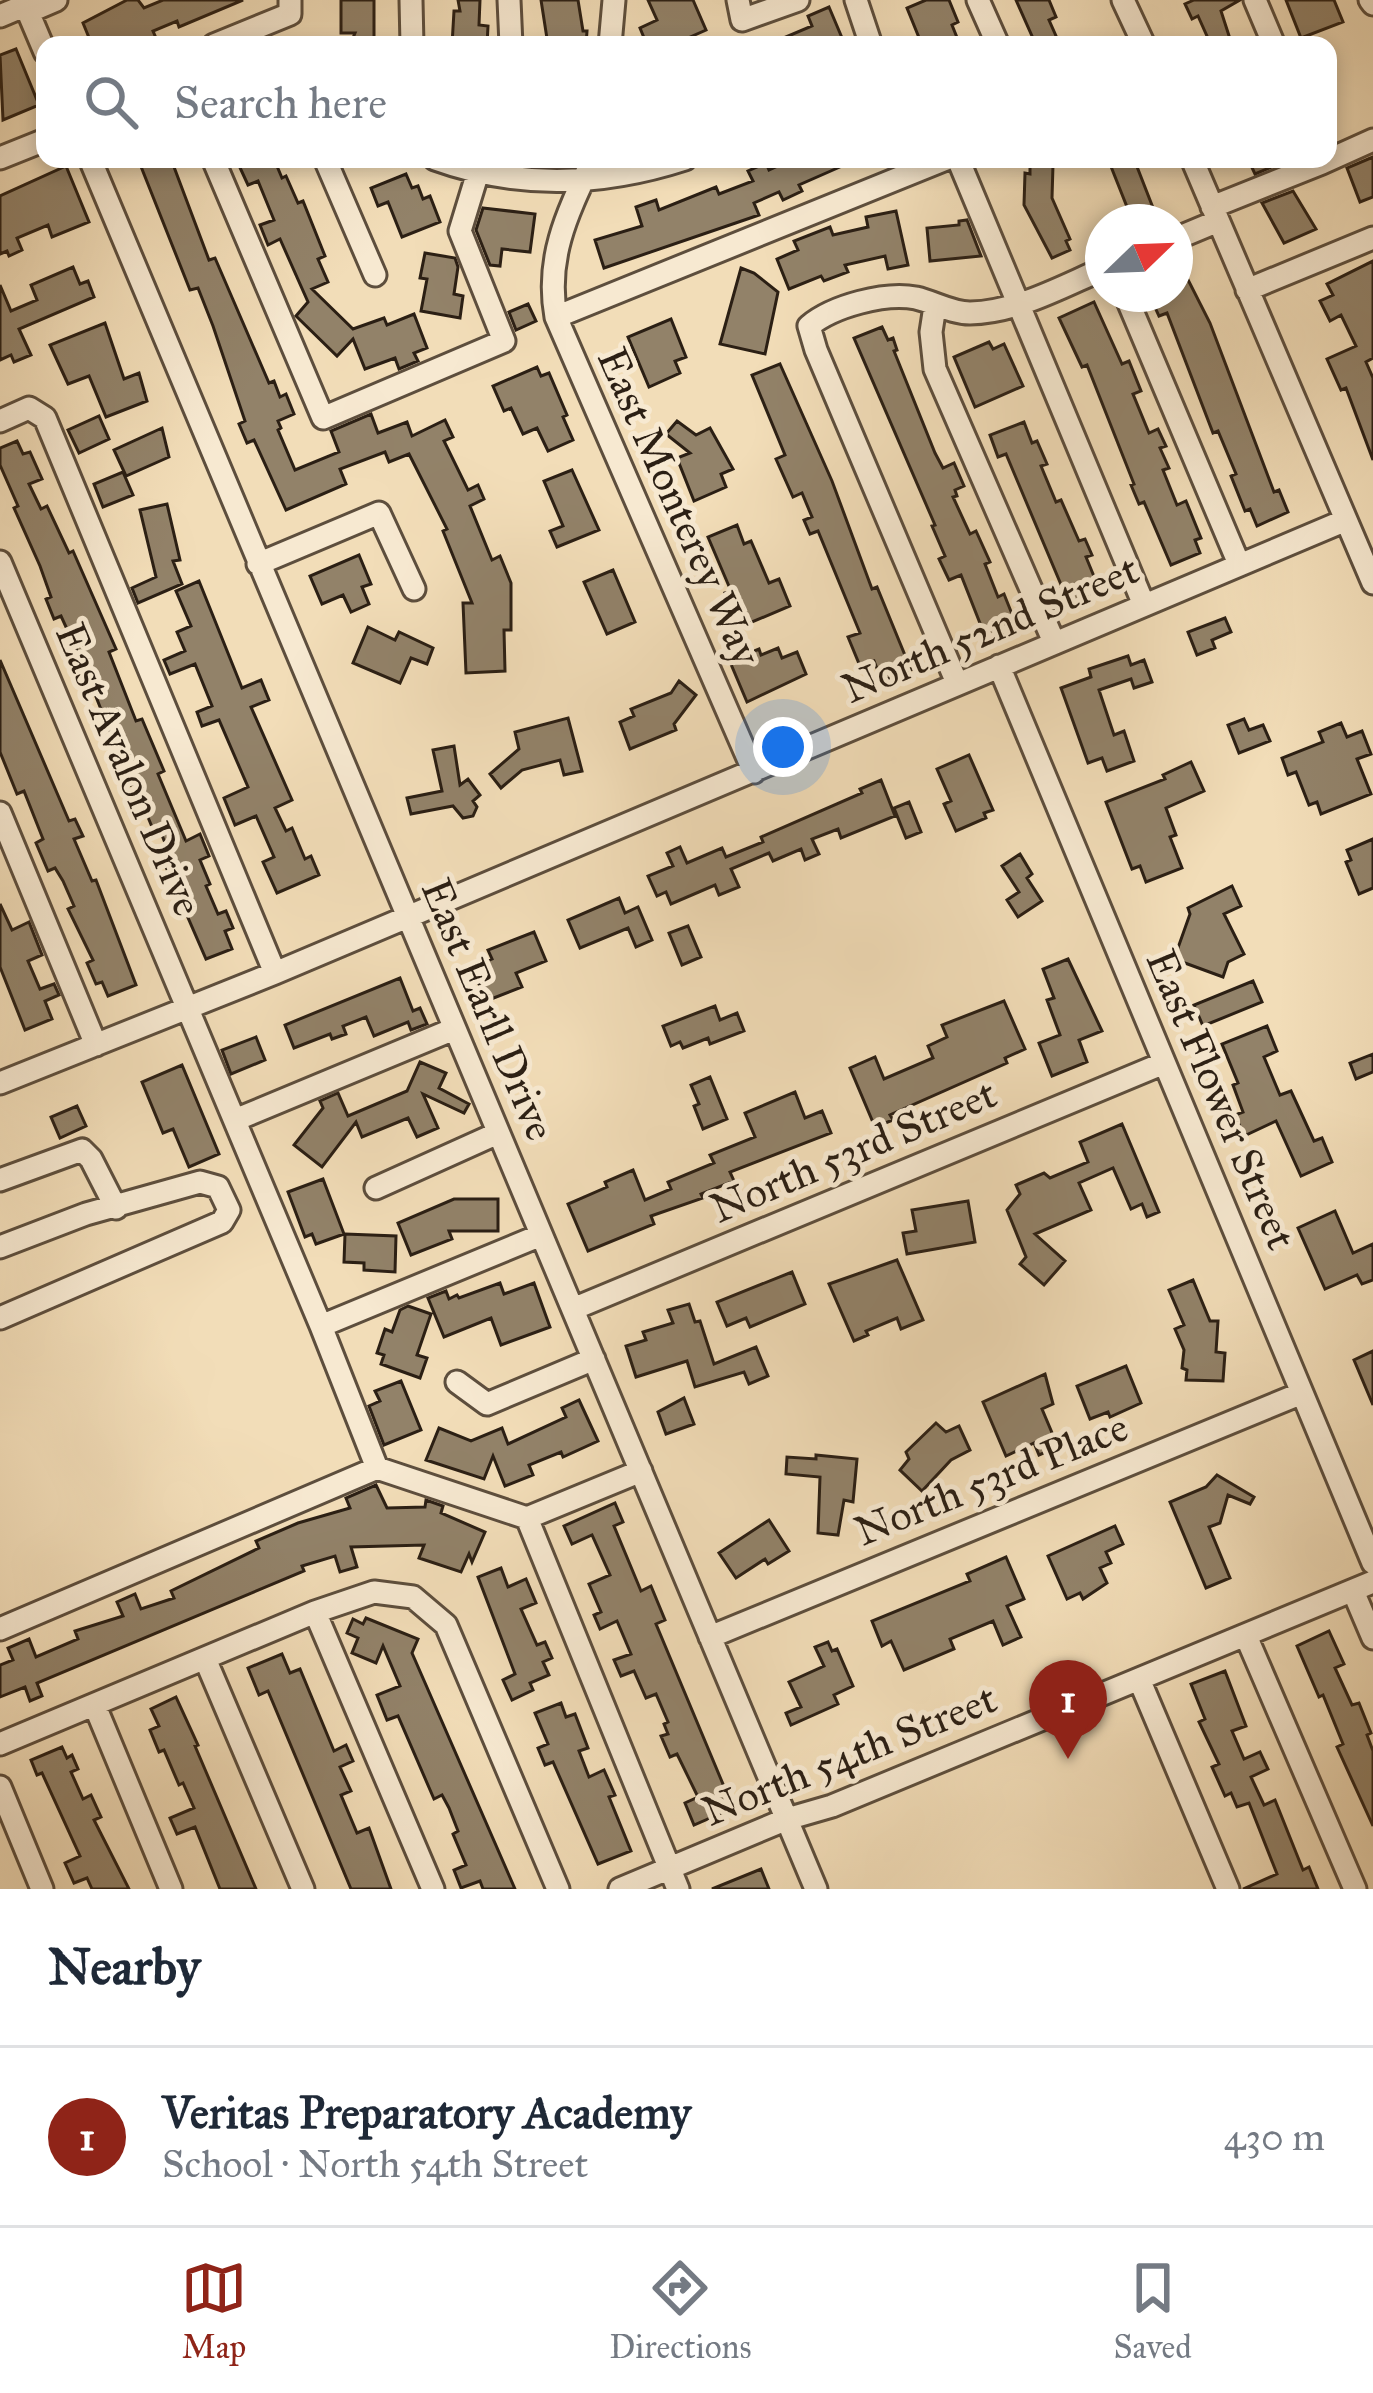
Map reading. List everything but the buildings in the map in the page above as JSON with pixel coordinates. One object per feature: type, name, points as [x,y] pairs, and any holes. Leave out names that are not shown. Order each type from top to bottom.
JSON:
[{"type":"street","points":[[0,16],[56,0]]},
{"type":"street","points":[[236,36],[290,14],[290,0]]},
{"type":"street","points":[[411,0],[412,36]]},
{"type":"street","points":[[509,0],[511,36]]},
{"type":"street","points":[[611,36],[614,0]]},
{"type":"street","points":[[737,0],[742,20],[798,0]]},
{"type":"street","points":[[978,0],[994,36]]},
{"type":"street","points":[[1123,0],[1140,36]]},
{"type":"street","points":[[1255,0],[1270,36]]},
{"type":"street","points":[[859,1],[869,36]]},
{"type":"street","points":[[26,6],[38,36]]},
{"type":"street","points":[[1337,155],[1373,140]]},
{"type":"street","points":[[0,158],[36,144]]},
{"type":"street","name":"East Earll Drive","points":[[94,168],[816,1889]]},
{"type":"street","points":[[217,168],[323,418],[504,340],[460,231],[478,168]]},
{"type":"street","points":[[329,168],[375,275]]},
{"type":"street","points":[[486,168],[536,182],[588,169],[639,173],[655,168]]},
{"type":"street","points":[[588,169],[563,221],[550,273],[560,327],[925,168]]},
{"type":"street","points":[[962,168],[1144,605]]},
{"type":"street","points":[[1196,168],[1373,583]]},
{"type":"street","points":[[1193,228],[1307,168]]},
{"type":"street","points":[[1247,290],[1373,238]]},
{"type":"street","points":[[957,683],[809,326],[820,317],[876,301],[914,298],[968,313],[1018,305],[1085,277]]},
{"type":"street","points":[[935,306],[931,332],[935,369],[1054,642]]},
{"type":"street","points":[[1133,312],[1239,564]]},
{"type":"street","name":"East Monterey Way","points":[[560,327],[754,772]]},
{"type":"street","points":[[0,421],[29,408],[45,418],[275,973]]},
{"type":"street","points":[[258,564],[380,513],[413,589]]},
{"type":"street","name":"North 52nd Street","points":[[2,1076],[96,1045],[275,973],[1346,520]]},
{"type":"street","name":"East Avalon Drive","points":[[0,562],[377,1468]]},
{"type":"street","name":"East Flower Street","points":[[998,666],[1373,1563]]},
{"type":"street","points":[[0,814],[96,1045]]},
{"type":"street","points":[[235,1120],[454,1029]]},
{"type":"street","name":"North 53rd Street","points":[[572,1309],[1164,1063]]},
{"type":"street","points":[[376,1188],[498,1133]]},
{"type":"street","points":[[0,1180],[82,1150],[92,1159],[116,1208]]},
{"type":"street","points":[[0,1247],[86,1214],[200,1182],[215,1184],[229,1210],[222,1222],[0,1318]]},
{"type":"street","points":[[321,1326],[541,1235]]},
{"type":"street","points":[[457,1382],[488,1404],[594,1358]]},
{"type":"street","name":"North 53rd Place","points":[[710,1637],[1302,1393]]},
{"type":"street","points":[[0,1629],[377,1468],[527,1518],[641,1471]]},
{"type":"street","points":[[527,1518],[674,1879]]},
{"type":"street","points":[[1363,1587],[1373,1638]]},
{"type":"street","name":"North 54th Street","points":[[620,1889],[674,1879],[787,1819],[832,1807],[1363,1587]]},
{"type":"street","points":[[0,1744],[315,1612],[374,1592],[412,1597],[446,1625],[558,1889]]},
{"type":"street","points":[[315,1612],[433,1889]]},
{"type":"street","points":[[1246,1636],[1355,1889]]},
{"type":"street","points":[[206,1660],[303,1889]]},
{"type":"street","points":[[1138,1678],[1228,1889]]},
{"type":"street","points":[[95,1706],[171,1889]]},
{"type":"street","points":[[0,1787],[42,1889]]},
{"type":"place","name":"Veritas Preparatory Academy","points":[[1068,1759]]}]
